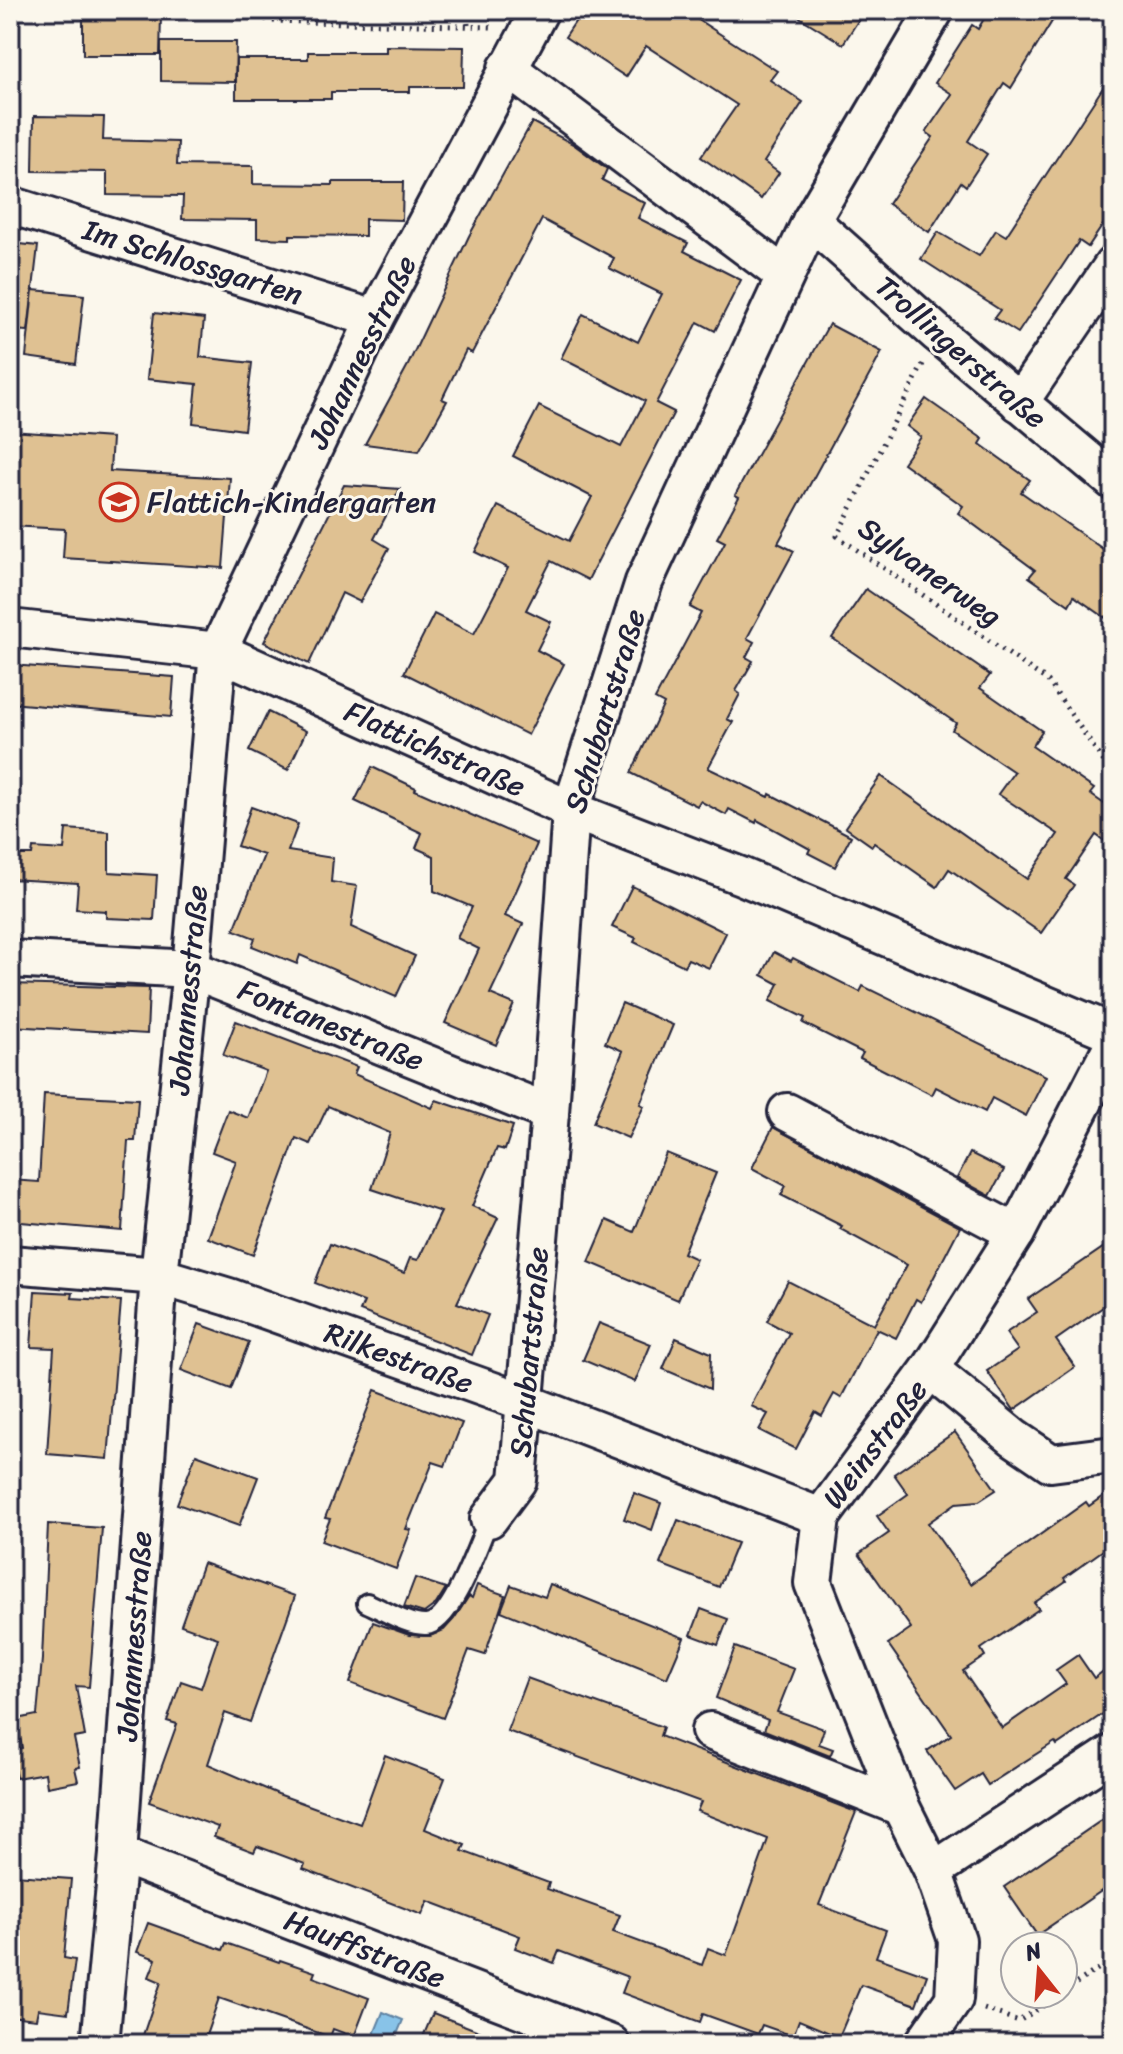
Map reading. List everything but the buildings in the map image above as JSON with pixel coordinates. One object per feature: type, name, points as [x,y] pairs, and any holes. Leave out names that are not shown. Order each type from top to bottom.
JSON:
[{"type":"street","name":"Schubartstraße","points":[[489,1519],[518,1480],[550,1113],[571,810],[644,582],[811,221],[935,10]]},
{"type":"street","name":"Johannesstraße","points":[[100,2044],[118,1854],[159,1276],[191,969],[218,651],[375,319],[534,19]]},
{"type":"street","points":[[507,68],[785,276]]},
{"type":"street","name":"Im Schlossgarten","points":[[10,205],[375,319]]},
{"type":"street","name":"Trollingerstraße","points":[[811,221],[938,334],[1113,481]]},
{"type":"street","points":[[1019,403],[1113,265]]},
{"type":"street","name":"Flattichstraße","points":[[10,628],[218,651],[571,810],[741,876],[1113,1033]]},
{"type":"street","name":"Fontanestraße","points":[[10,959],[191,969],[550,1113]]},
{"type":"street","name":"Weinstraße","points":[[954,1999],[957,1940],[933,1871],[901,1807],[813,1583],[821,1517],[930,1369],[1016,1233],[1113,1045]]},
{"type":"street","points":[[787,1112],[1016,1233]]},
{"type":"street","name":"Rilkestraße","points":[[10,1264],[159,1276],[229,1297],[524,1402],[821,1517]]},
{"type":"street","points":[[930,1369],[1014,1438],[1051,1463],[1113,1455]]},
{"type":"street","points":[[710,1731],[901,1807]]},
{"type":"street","points":[[933,1871],[1113,1753]]},
{"type":"street","name":"Hauffstraße","points":[[118,1854],[611,2044]]},
{"type":"street","points":[[923,2044],[954,1999]]},
{"type":"lane","points":[[367,1603],[414,1623],[428,1625],[437,1621],[452,1602],[489,1519]]},
{"type":"path","points":[[243,10],[270,21],[468,25],[534,19]]},
{"type":"path","points":[[468,25],[467,12],[478,11]]},
{"type":"path","name":"Sylvanerweg","points":[[938,334],[837,536],[1048,681],[1113,775]]},
{"type":"path","points":[[1079,1982],[1113,1959]]},
{"type":"path","points":[[954,1999],[1019,2021],[1036,2010]]},
{"type":"water","points":[[383,2012],[403,2020],[393,2044],[370,2044]]},
{"type":"railway","points":[[1107,2044],[1113,2040]]},
{"type":"place","name":"Flattich-Kindergarten","points":[[119,502]]}]
